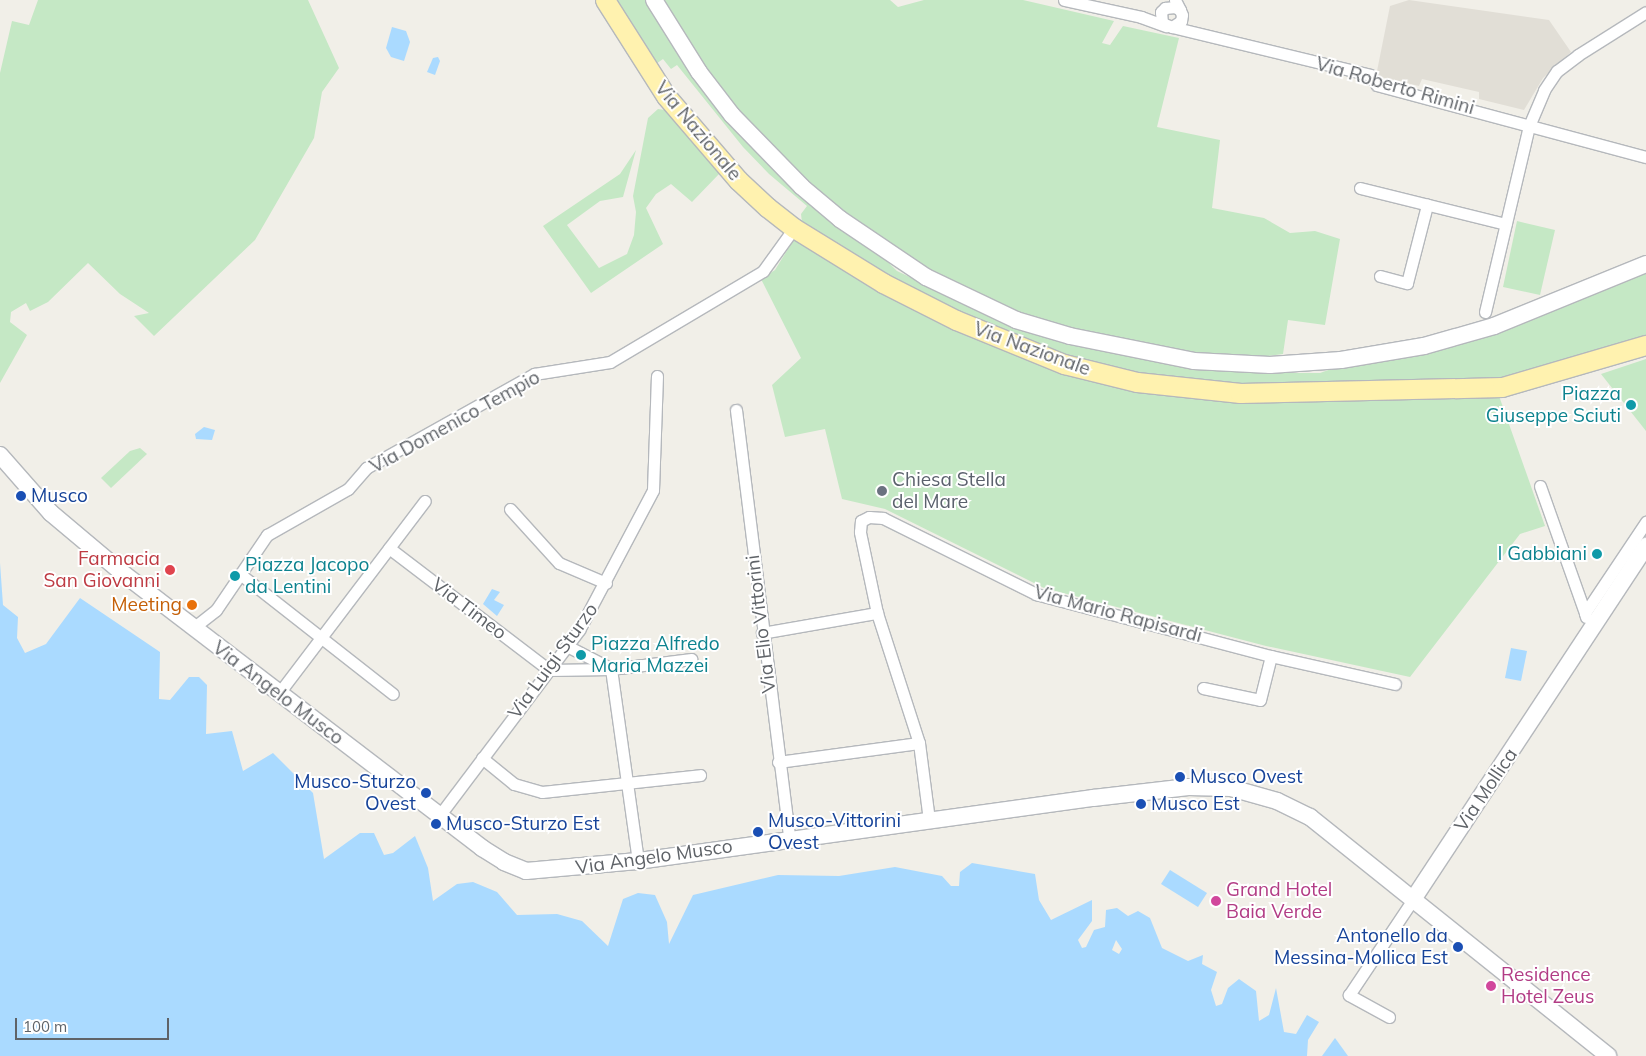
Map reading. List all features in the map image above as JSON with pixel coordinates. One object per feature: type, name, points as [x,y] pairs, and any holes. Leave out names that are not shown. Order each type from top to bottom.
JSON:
[{"type":"main road","name":"Via Nazionale","points":[[605,0],[666,96],[738,180],[794,228],[883,283],[965,324],[1064,364],[1137,382],[1240,393],[1502,387],[1646,345]]},
{"type":"main road","points":[[654,0],[694,64],[732,116],[795,180],[833,213],[876,246],[926,277],[1016,320],[1070,336],[1194,360],[1270,366],[1341,360],[1414,348],[1494,326],[1646,264]]},
{"type":"main road","name":"Via Angelo Musco","points":[[0,455],[22,482],[81,541],[439,816],[504,862],[526,870],[638,860],[789,838],[1188,788],[1231,788],[1277,800],[1310,817],[1414,898],[1608,1056]]},
{"type":"main road","name":"Via Mollica","points":[[1414,898],[1645,548]]},
{"type":"street","points":[[1064,0],[1141,17],[1164,6],[1175,7],[1201,33]]},
{"type":"street","points":[[1164,6],[1160,17],[1169,27],[1181,21],[1179,9]]},
{"type":"street","points":[[1486,312],[1530,126],[1544,90],[1557,71],[1646,12]]},
{"type":"street","name":"Via Roberto Rimini","points":[[1141,17],[1169,27],[1201,33],[1370,75],[1378,85],[1467,106],[1530,126],[1646,157]]},
{"type":"street","points":[[1360,188],[1506,224]]},
{"type":"street","points":[[1380,276],[1407,283],[1427,205]]},
{"type":"street","name":"Via Domenico Tempio","points":[[240,574],[267,535],[348,489],[366,468],[534,374],[610,362],[763,270],[794,228]]},
{"type":"street","name":"Via Luigi Sturzo","points":[[439,816],[567,646],[606,583],[653,490],[658,376]]},
{"type":"street","name":"Via Elio Vittorini","points":[[736,410],[762,634],[789,838]]},
{"type":"street","points":[[1540,486],[1590,631]]},
{"type":"street","points":[[279,693],[425,501]]},
{"type":"street","points":[[510,509],[559,563],[606,583]]},
{"type":"street","name":"Via Mario Rapisardi","points":[[929,820],[919,743],[876,613],[860,532],[861,521],[869,518],[883,518],[1036,594],[1271,656],[1395,684]]},
{"type":"street","points":[[1585,613],[1646,522]]},
{"type":"street","name":"Via Timeo","points":[[389,548],[548,670]]},
{"type":"street","points":[[198,632],[216,610],[240,574],[392,694]]},
{"type":"street","points":[[762,634],[876,613]]},
{"type":"street","points":[[567,646],[611,668]]},
{"type":"street","points":[[1203,688],[1260,700],[1271,656]]},
{"type":"street","points":[[548,670],[611,668],[691,659]]},
{"type":"street","points":[[611,668],[638,860]]},
{"type":"street","points":[[778,762],[919,743]]},
{"type":"street","points":[[482,758],[514,784],[542,792],[700,775]]},
{"type":"street","name":"Via Mollica","points":[[1390,1017],[1349,995],[1414,898]]},
{"type":"shaded area","points":[[1409,0],[1549,20],[1571,52],[1543,78],[1524,110],[1479,99],[1479,92],[1422,79],[1419,86],[1376,76],[1390,6]]},
{"type":"green space","points":[[38,0],[308,0],[339,68],[322,92],[314,138],[255,240],[154,336],[134,316],[149,313],[120,294],[88,263],[48,302],[30,311],[26,303],[11,312],[10,322],[27,335],[0,383],[0,73],[12,21],[29,25]]},
{"type":"green space","points":[[613,0],[650,0],[691,68],[897,271],[1016,327],[1066,344],[1166,364],[1263,369],[1279,373],[1320,373],[1345,364],[1415,353],[1646,270],[1646,337],[1503,379],[1240,387],[1130,374],[1067,358],[916,294],[802,223],[801,214],[807,206],[769,174],[743,147],[677,65],[671,69],[663,59],[653,66]]},
{"type":"green space","points":[[657,0],[890,0],[898,7],[924,0],[1023,0],[1114,21],[1102,43],[1110,45],[1123,26],[1179,38],[1157,127],[1220,140],[1212,208],[1264,218],[1290,233],[1315,231],[1340,239],[1325,325],[1288,320],[1283,354],[1248,359],[1154,352],[1004,311],[888,249],[755,137]]},
{"type":"green space","points":[[658,109],[671,111],[720,173],[692,202],[671,184],[656,194],[646,208],[663,244],[591,293],[543,226],[620,174],[636,150],[623,197],[600,201],[567,225],[599,268],[627,254],[634,235],[636,212],[633,196],[648,118]]},
{"type":"green space","points":[[1517,221],[1555,230],[1540,295],[1503,287]]},
{"type":"green space","points":[[796,236],[859,279],[1138,390],[1189,398],[1241,399],[1498,393],[1545,526],[1520,534],[1410,677],[1266,646],[1044,588],[885,509],[842,499],[825,429],[785,437],[772,385],[801,358],[761,279],[775,270]]},
{"type":"green space","name":"Piazza Giuseppe Sciuti","points":[[1646,359],[1646,431],[1601,374]]},
{"type":"green space","points":[[140,448],[147,454],[111,488],[101,478],[130,451]]},
{"type":"water","points":[[392,27],[406,31],[410,42],[404,61],[391,57],[386,48]]},
{"type":"water","points":[[438,57],[440,61],[435,75],[427,72],[433,58]]},
{"type":"water","points":[[204,427],[215,430],[212,440],[196,439],[195,434]]},
{"type":"water","points":[[0,563],[3,605],[18,617],[17,638],[25,653],[46,644],[80,598],[160,652],[159,699],[170,700],[189,677],[199,677],[207,685],[206,734],[232,731],[243,771],[273,753],[313,793],[324,859],[360,833],[374,833],[384,855],[393,853],[415,836],[428,868],[433,901],[457,884],[473,882],[497,892],[517,915],[557,914],[582,921],[608,946],[623,899],[638,893],[655,895],[667,922],[669,944],[693,895],[778,875],[839,876],[895,867],[942,876],[951,886],[959,886],[960,872],[972,863],[1035,874],[1039,900],[1051,920],[1092,900],[1092,921],[1078,940],[1082,948],[1086,947],[1094,930],[1105,927],[1106,910],[1117,908],[1128,916],[1138,911],[1150,918],[1162,948],[1188,961],[1203,955],[1202,964],[1217,972],[1211,990],[1216,1006],[1222,1004],[1228,988],[1239,979],[1256,991],[1259,1021],[1269,1015],[1276,988],[1284,1032],[1296,1034],[1307,1015],[1319,1022],[1308,1040],[1307,1056],[0,1056]],"holes":[[[1116,940],[1122,949],[1119,954],[1112,950]]]},
{"type":"water","points":[[492,589],[500,592],[494,600],[504,605],[497,616],[483,604]]},
{"type":"water","points":[[1511,648],[1527,651],[1521,681],[1505,678]]},
{"type":"water","points":[[1170,870],[1207,893],[1198,907],[1161,884]]},
{"type":"water","points":[[1335,1038],[1348,1056],[1322,1056]]},
{"type":"place","name":"Piazza Giuseppe Sciuti","points":[[1631,405]]},
{"type":"place","name":"Chiesa Stella del Mare","points":[[882,491]]},
{"type":"place","name":"Musco","points":[[21,496]]},
{"type":"place","name":"I Gabbiani","points":[[1597,554]]},
{"type":"place","name":"Farmacia San Giovanni","points":[[170,570]]},
{"type":"place","name":"Piazza Jacopo da Lentini","points":[[235,576]]},
{"type":"place","name":"Meeting","points":[[192,605]]},
{"type":"place","name":"Piazza Alfredo Maria Mazzei","points":[[581,655]]},
{"type":"place","name":"Musco Ovest","points":[[1180,777]]},
{"type":"place","name":"Musco-Sturzo Ovest","points":[[426,793]]},
{"type":"place","name":"Musco Est","points":[[1141,804]]},
{"type":"place","name":"Musco-Sturzo Est","points":[[436,824]]},
{"type":"place","name":"Musco-Vittorini Ovest","points":[[758,832]]},
{"type":"place","name":"Grand Hotel Baia Verde","points":[[1216,901]]},
{"type":"place","name":"Antonello da Messina-Mollica Est","points":[[1458,947]]},
{"type":"place","name":"Residence Hotel Zeus","points":[[1491,986]]}]
